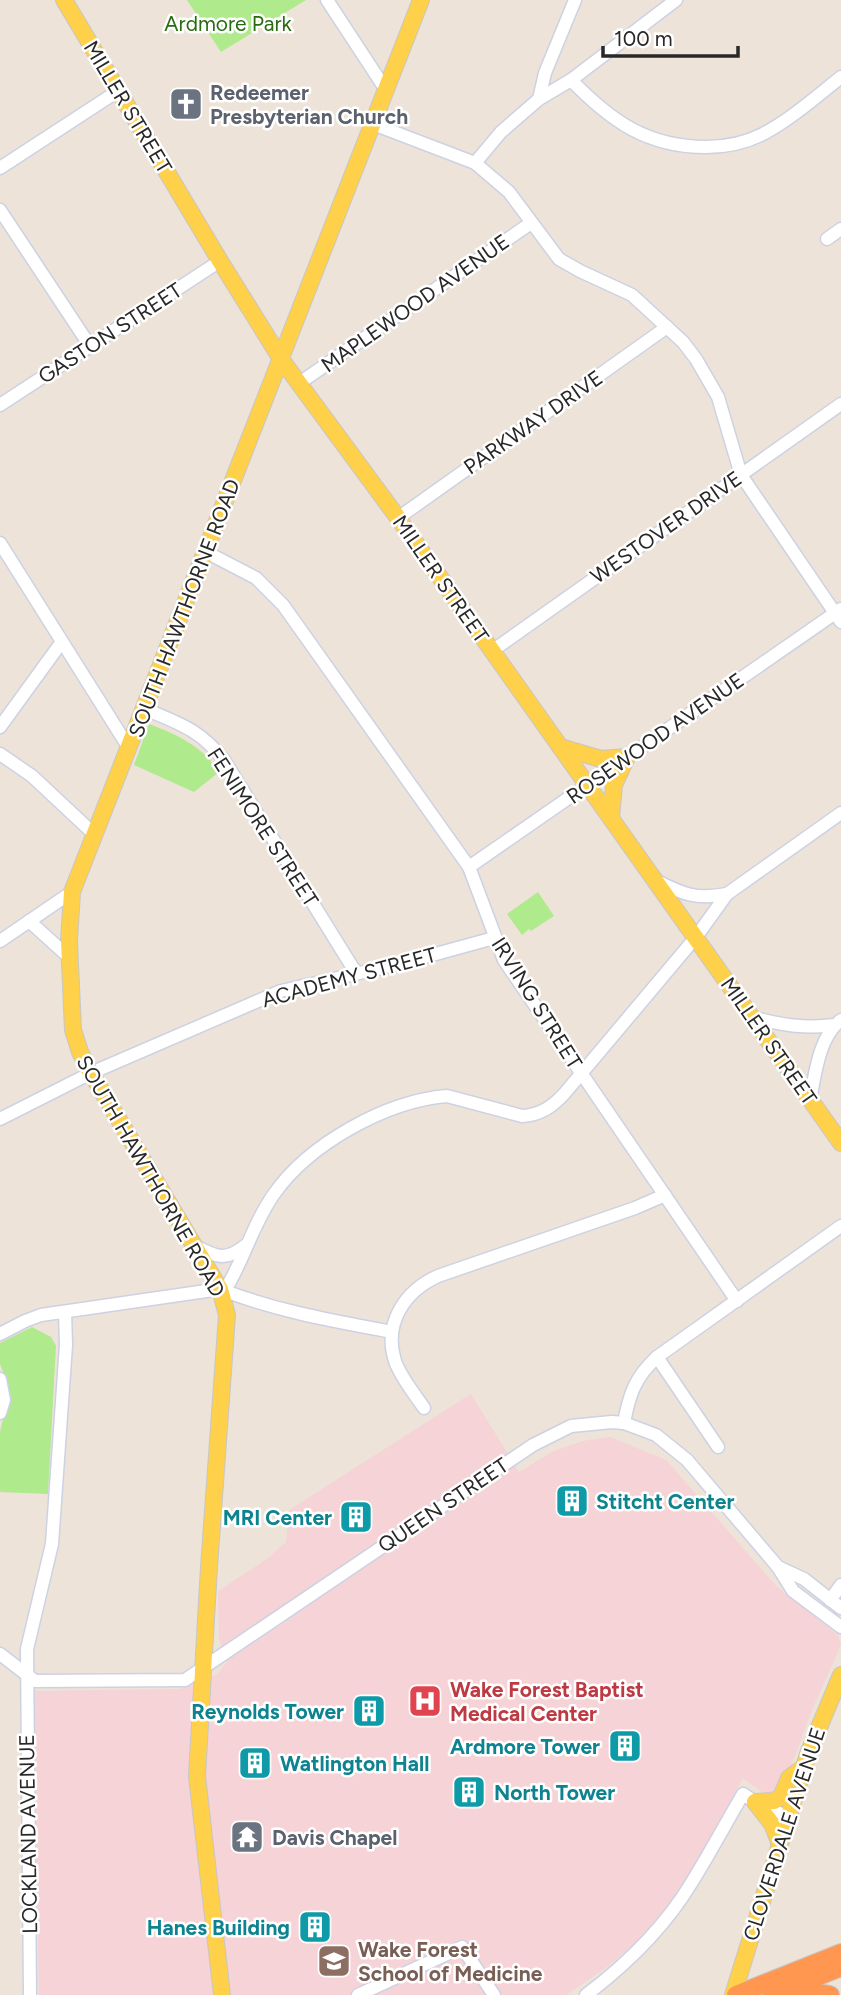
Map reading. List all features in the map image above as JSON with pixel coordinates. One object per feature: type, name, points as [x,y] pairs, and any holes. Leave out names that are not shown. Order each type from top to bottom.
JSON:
[{"type":"highway","points":[[774,1989],[789,1965],[841,1944]]},
{"type":"highway","points":[[774,1989],[841,1952]]},
{"type":"highway","points":[[734,1995],[774,1989],[841,1967]]},
{"type":"highway","points":[[774,1989],[830,1995]]},
{"type":"main road","name":"MILLER STREET","points":[[64,0],[281,359],[398,518],[841,1143]]},
{"type":"main road","name":"SOUTH HAWTHORNE ROAD","points":[[222,1995],[197,1776],[227,1315],[220,1289],[80,1052],[73,1030],[70,958],[72,892],[421,0]]},
{"type":"main road","points":[[264,332],[294,326]]},
{"type":"main road","points":[[268,393],[301,387]]},
{"type":"main road","points":[[560,747],[601,760],[627,757]]},
{"type":"main road","points":[[611,818],[614,785],[627,757]]},
{"type":"main road","name":"CLOVERDALE AVENUE","points":[[734,1995],[804,1767],[824,1711],[841,1675]]},
{"type":"main road","points":[[749,1798],[763,1803],[781,1797],[789,1778],[804,1767]]},
{"type":"main road","points":[[749,1798],[772,1824],[780,1844]]},
{"type":"street","points":[[327,0],[386,90]]},
{"type":"street","points":[[540,99],[545,74],[575,0]]},
{"type":"street","points":[[475,163],[501,132],[540,99],[571,80],[676,0]]},
{"type":"street","points":[[571,80],[595,104],[632,130],[674,146],[699,147],[732,144],[762,134],[841,77]]},
{"type":"street","points":[[0,167],[118,91]]},
{"type":"street","points":[[373,124],[475,163],[509,192],[559,259],[632,295],[667,327],[696,359],[713,387],[741,475],[839,615]]},
{"type":"street","points":[[0,210],[90,346]]},
{"type":"street","name":"MAPLEWOOD AVENUE","points":[[301,387],[531,223]]},
{"type":"street","points":[[827,239],[841,229]]},
{"type":"street","name":"GASTON STREET","points":[[0,405],[220,261]]},
{"type":"street","name":"PARKWAY DRIVE","points":[[398,518],[667,327]]},
{"type":"street","name":"WESTOVER DRIVE","points":[[492,651],[841,404]]},
{"type":"street","points":[[0,544],[129,748]]},
{"type":"street","name":"IRVING STREET","points":[[206,552],[256,578],[283,605],[469,867],[504,960],[737,1301]]},
{"type":"street","name":"ROSEWOOD AVENUE","points":[[469,867],[839,615]]},
{"type":"street","points":[[0,727],[61,643]]},
{"type":"street","name":"FENIMORE STREET","points":[[145,709],[197,732],[225,760],[356,973]]},
{"type":"street","points":[[0,754],[32,776],[94,834]]},
{"type":"street","points":[[2,1328],[41,1315],[220,1289],[228,1285],[246,1245],[274,1195],[300,1164],[347,1131],[373,1117],[411,1102],[447,1096],[510,1114],[530,1116],[556,1103],[696,937],[727,894],[841,813]]},
{"type":"street","points":[[655,880],[676,891],[701,898],[727,894]]},
{"type":"street","points":[[0,940],[72,892]]},
{"type":"street","points":[[29,921],[70,958]]},
{"type":"street","name":"ACADEMY STREET","points":[[0,1119],[91,1073],[251,1002],[281,991],[403,963],[494,937]]},
{"type":"street","points":[[752,1017],[792,1027],[813,1027],[838,1022]]},
{"type":"street","points":[[810,1100],[821,1051],[838,1022]]},
{"type":"street","points":[[424,1408],[396,1361],[392,1332],[404,1301],[424,1283],[665,1195]]},
{"type":"street","points":[[841,1226],[643,1369],[632,1386],[624,1423],[656,1435],[687,1460],[778,1566],[793,1591],[841,1628]]},
{"type":"street","points":[[195,1246],[223,1257],[233,1255],[246,1245]]},
{"type":"street","points":[[220,1289],[328,1320],[392,1332]]},
{"type":"street","name":"LOCKLAND AVENUE","points":[[30,1995],[27,1649],[52,1544],[65,1372],[65,1312]]},
{"type":"street","points":[[657,1357],[718,1447]]},
{"type":"street","points":[[0,1379],[4,1400],[0,1413]]},
{"type":"street","name":"QUEEN STREET","points":[[0,1654],[35,1681],[185,1680],[533,1445],[571,1426],[624,1423]]},
{"type":"street","points":[[778,1566],[804,1579],[841,1608]]},
{"type":"street","points":[[830,1600],[841,1585]]},
{"type":"street","points":[[586,1995],[631,1957],[669,1915],[749,1798],[788,1818]]},
{"type":"street","points":[[358,1995],[462,1947],[494,1995]]},
{"type":"shaded area","name":"Wake Forest Baptist Medical Center","points":[[471,1394],[519,1472],[554,1451],[583,1441],[610,1437],[666,1460],[776,1586],[838,1635],[841,1645],[812,1710],[782,1790],[766,1795],[743,1778],[681,1889],[640,1939],[607,1967],[566,1995],[39,1995],[33,1691],[180,1689],[218,1674],[227,1662],[219,1639],[218,1591],[267,1559],[286,1542],[289,1510]]},
{"type":"green space","name":"Ardmore Park","points":[[187,0],[306,0],[221,52]]},
{"type":"green space","points":[[149,724],[170,732],[197,748],[219,772],[194,792],[134,765]]},
{"type":"green space","points":[[538,892],[554,916],[522,935],[507,914]]},
{"type":"green space","points":[[32,1327],[51,1337],[56,1346],[48,1494],[0,1492],[0,1432],[8,1385],[0,1364],[0,1343]]},
{"type":"place","name":"Redeemer Presbyterian Church","points":[[186,104]]},
{"type":"place","name":"Stitcht Center","points":[[572,1501]]},
{"type":"place","name":"MRI Center","points":[[356,1517]]},
{"type":"place","name":"Wake Forest Baptist Medical Center","points":[[425,1701]]},
{"type":"place","name":"Reynolds Tower","points":[[369,1711]]},
{"type":"place","name":"Ardmore Tower","points":[[625,1746]]},
{"type":"place","name":"Watlington Hall","points":[[255,1763]]},
{"type":"place","name":"North Tower","points":[[469,1792]]},
{"type":"place","name":"Davis Chapel","points":[[247,1837]]},
{"type":"place","name":"Hanes Building","points":[[315,1927]]},
{"type":"place","name":"Wake Forest School of Medicine","points":[[334,1961]]}]
